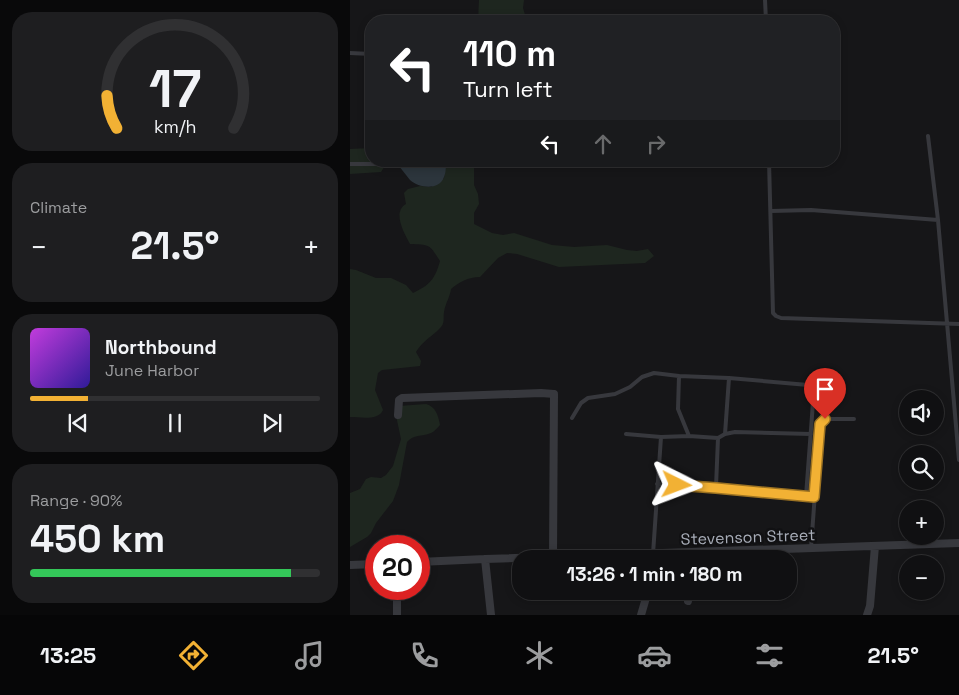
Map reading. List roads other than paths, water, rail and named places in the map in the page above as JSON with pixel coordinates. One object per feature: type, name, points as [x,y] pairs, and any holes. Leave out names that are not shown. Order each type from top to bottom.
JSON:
[{"type":"street","points":[[398,415],[399,400],[402,398],[541,392],[554,394],[553,550]]},
{"type":"street","name":"Stevenson Street","points":[[782,550],[959,543]]},
{"type":"street","points":[[867,615],[870,606],[875,546]]},
{"type":"street","name":"Stevenson Street","points":[[430,562],[512,558]]},
{"type":"street","points":[[485,559],[491,615]]},
{"type":"street","points":[[350,565],[365,564]]},
{"type":"street","points":[[397,600],[398,615]]},
{"type":"street","points":[[641,615],[645,600]]},
{"type":"lane","points":[[765,0],[766,15]]},
{"type":"lane","points":[[350,53],[365,54]]},
{"type":"lane","points":[[928,136],[938,220],[959,460]]},
{"type":"lane","points":[[350,164],[365,164]]},
{"type":"lane","points":[[769,167],[773,313],[776,316],[780,318],[959,324]]},
{"type":"lane","points":[[771,210],[811,210],[938,220]]},
{"type":"lane","points":[[572,418],[581,403],[588,398],[615,394],[630,387],[642,376],[654,373],[808,386],[814,389],[806,496]]},
{"type":"lane","points":[[679,376],[678,409],[689,436]]},
{"type":"lane","points":[[725,434],[729,378]]},
{"type":"lane","points":[[811,548],[820,424],[825,419],[854,419]]},
{"type":"lane","points":[[626,434],[718,438],[735,432],[811,434]]},
{"type":"lane","points":[[657,550],[657,484],[661,436]]},
{"type":"lane","points":[[716,488],[718,438]]},
{"type":"lane","points":[[657,484],[814,497]]}]
